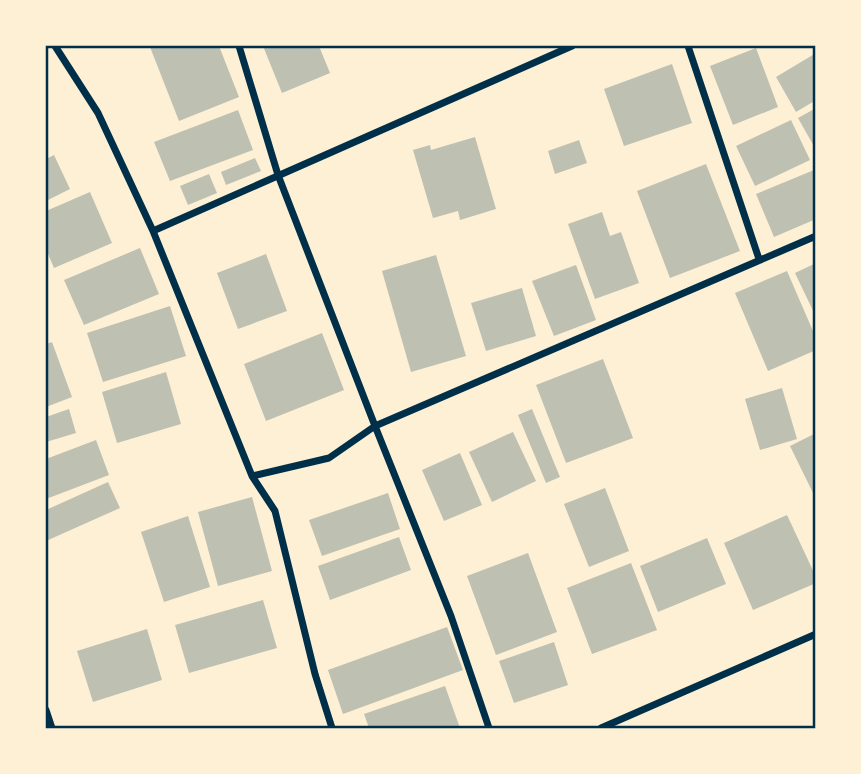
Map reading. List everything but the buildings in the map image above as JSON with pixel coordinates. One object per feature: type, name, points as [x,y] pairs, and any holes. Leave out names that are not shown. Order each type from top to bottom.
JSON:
[{"type":"street","points":[[55,46],[98,113],[153,231],[252,476],[275,511],[315,674],[332,729]]},
{"type":"street","points":[[239,46],[278,175],[451,616],[489,729]]},
{"type":"street","points":[[153,231],[572,46]]},
{"type":"street","points":[[688,46],[759,259]]},
{"type":"street","points":[[252,476],[329,458],[375,426],[816,236]]},
{"type":"street","points":[[601,729],[816,634]]},
{"type":"street","points":[[46,710],[52,729]]}]
